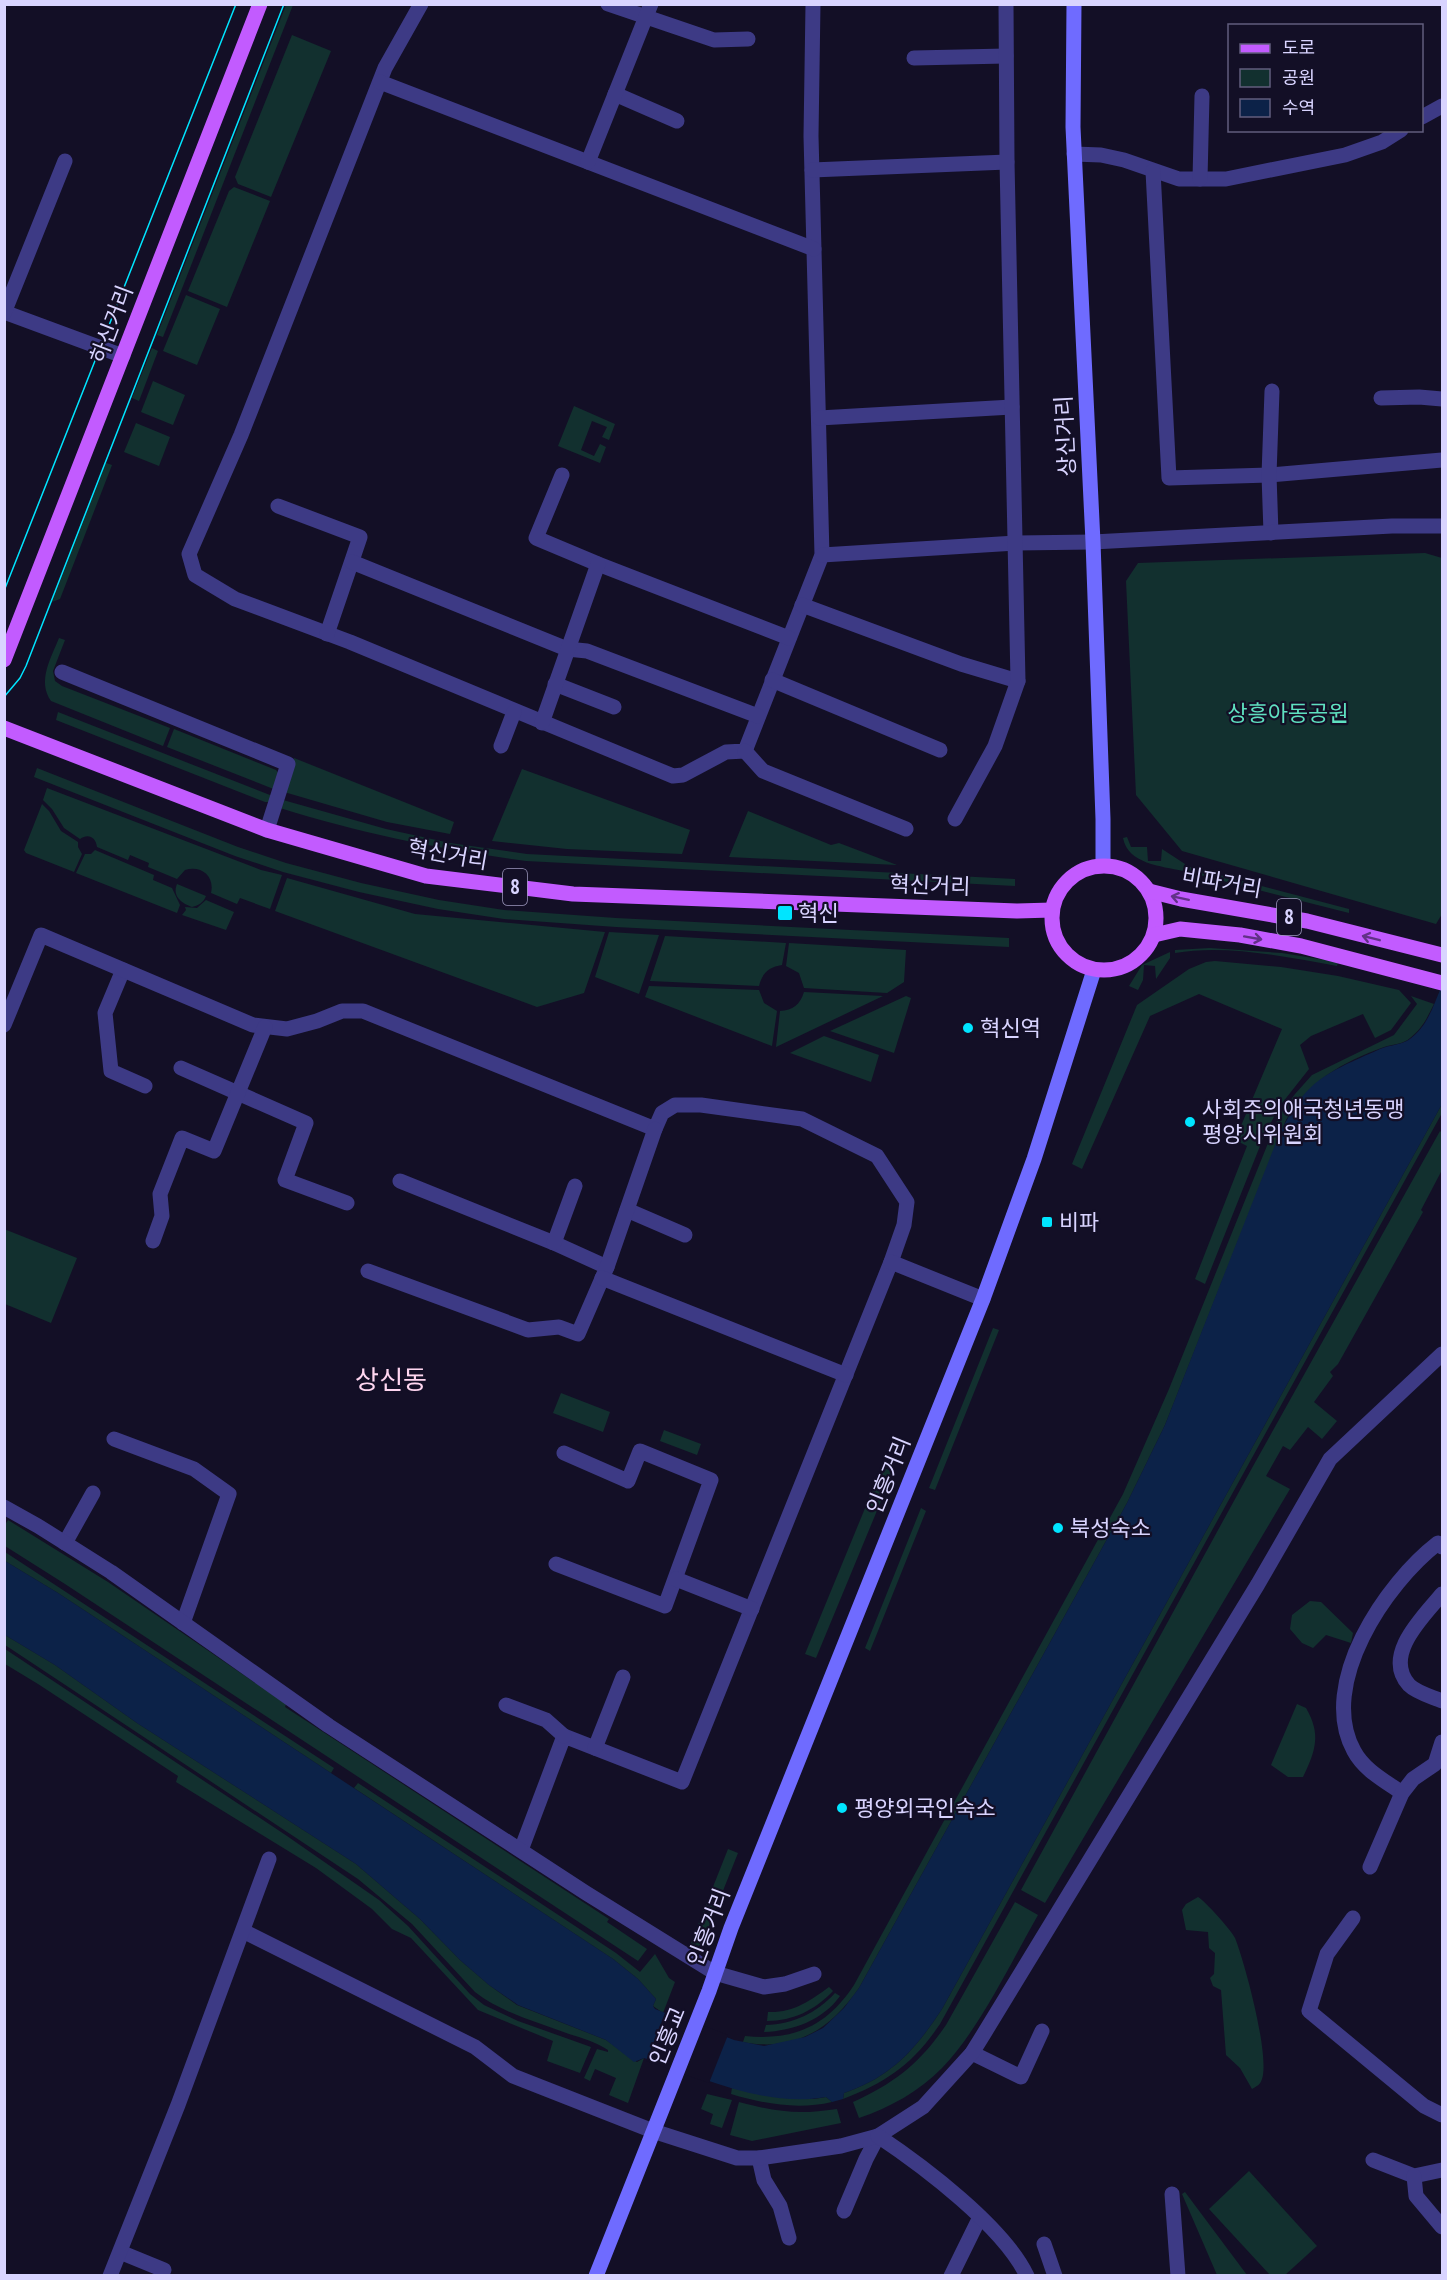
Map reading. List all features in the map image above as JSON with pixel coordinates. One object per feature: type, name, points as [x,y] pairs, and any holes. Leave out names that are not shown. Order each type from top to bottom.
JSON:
[{"type":"main road","name":"하신거리","points":[[4,660],[260,4]]},
{"type":"main road","name":"상신거리","points":[[1074,4],[1074,154],[1093,542],[1103,865]]},
{"type":"main road","name":"혁신거리","points":[[4,729],[267,830],[426,876],[573,894],[1017,911],[1052,910]]},
{"type":"main road","points":[[1103,865],[1128,871],[1137,877],[1149,891],[1156,908],[1154,935],[1139,958],[1123,968],[1105,971],[1084,967],[1069,958],[1057,943],[1052,926],[1052,910],[1058,892],[1069,878],[1085,869],[1103,865]]},
{"type":"main road","name":"비파거리","points":[[1149,891],[1181,899],[1307,921],[1435,953]]},
{"type":"main road","name":"8","points":[[1154,935],[1180,930],[1240,935],[1300,946],[1443,983]]},
{"type":"main road","name":"인흥거리","points":[[709,1991],[731,1928],[983,1299],[1034,1159],[1094,970]]},
{"type":"main road","name":"인흥교","points":[[653,2131],[709,1991]]},
{"type":"main road","points":[[596,2276],[653,2131]]},
{"type":"street","points":[[421,4],[385,68],[241,435],[189,554],[195,574],[235,599],[327,634],[674,776],[683,775],[726,752],[745,751]]},
{"type":"street","points":[[608,4],[648,11],[714,40],[748,39]]},
{"type":"street","points":[[745,751],[822,555],[812,170],[813,4]]},
{"type":"street","points":[[956,819],[995,746],[1018,681],[1006,162],[1006,4]]},
{"type":"street","points":[[588,162],[648,11]]},
{"type":"street","points":[[914,58],[1006,56]]},
{"type":"street","points":[[380,82],[814,249]]},
{"type":"street","points":[[615,94],[677,121]]},
{"type":"street","points":[[1200,179],[1202,96]]},
{"type":"street","points":[[1423,116],[1443,105]]},
{"type":"street","points":[[1074,154],[1101,155],[1124,160],[1179,179],[1226,179],[1346,155],[1382,142],[1398,132]]},
{"type":"street","points":[[65,161],[5,313],[123,356]]},
{"type":"street","points":[[812,170],[1006,162]]},
{"type":"street","points":[[1153,171],[1169,478],[1269,474],[1443,460]]},
{"type":"street","points":[[1271,533],[1269,474],[1272,391]]},
{"type":"street","points":[[1381,398],[1443,399]]},
{"type":"street","points":[[819,418],[1012,406]]},
{"type":"street","points":[[562,475],[536,538],[789,638]]},
{"type":"street","points":[[278,507],[360,537],[327,634]]},
{"type":"street","points":[[822,555],[1016,543],[1093,542],[1443,525]]},
{"type":"street","points":[[352,562],[567,649],[587,651],[758,716]]},
{"type":"street","points":[[542,723],[598,564]]},
{"type":"street","points":[[802,605],[961,664],[1018,681]]},
{"type":"street","points":[[62,672],[288,764],[267,830]]},
{"type":"street","points":[[772,680],[940,750]]},
{"type":"street","points":[[555,684],[614,707]]},
{"type":"street","points":[[501,746],[514,711]]},
{"type":"street","points":[[745,751],[763,771],[906,829]]},
{"type":"street","points":[[4,1025],[42,935],[253,1025],[287,1029],[342,1011],[363,1011],[655,1129]]},
{"type":"street","points":[[123,970],[105,1013],[111,1071],[145,1086]]},
{"type":"street","points":[[153,1241],[162,1216],[160,1194],[182,1138],[214,1150],[265,1027]]},
{"type":"street","points":[[181,1068],[306,1123],[285,1180],[347,1203]]},
{"type":"street","points":[[368,1271],[528,1330],[559,1327],[578,1334],[605,1272],[655,1129],[662,1113],[675,1105],[701,1106],[802,1119],[877,1156],[907,1202],[904,1225],[891,1262],[682,1782],[564,1736],[546,1720],[506,1705]]},
{"type":"street","points":[[400,1181],[554,1243],[605,1272],[846,1376]]},
{"type":"street","points":[[554,1243],[575,1186]]},
{"type":"street","points":[[627,1210],[685,1235]]},
{"type":"street","points":[[891,1262],[983,1299]]},
{"type":"street","points":[[243,1931],[475,2047],[513,2076],[653,2131],[737,2158],[759,2158],[841,2146],[878,2136],[923,2107],[972,2053],[1258,1584],[1330,1459],[1441,1358]]},
{"type":"street","points":[[114,1439],[195,1469],[229,1494],[183,1623]]},
{"type":"street","points":[[556,1564],[664,1606],[676,1579],[711,1480],[640,1452],[628,1481],[564,1454]]},
{"type":"street","points":[[65,1543],[93,1493]]},
{"type":"street","points":[[4,1507],[65,1543],[329,1726],[586,1893],[715,1972],[764,1987],[785,1984],[814,1974]]},
{"type":"street","points":[[1402,1793],[1372,1772],[1354,1752],[1345,1727],[1343,1700],[1359,1646],[1376,1613],[1424,1554],[1438,1543],[1443,1547]]},
{"type":"street","points":[[676,1579],[752,1610]]},
{"type":"street","points":[[1443,1594],[1410,1631],[1399,1665],[1411,1687],[1443,1701]]},
{"type":"street","points":[[595,1748],[623,1677]]},
{"type":"street","points":[[521,1850],[564,1736]]},
{"type":"street","points":[[1370,1867],[1402,1793],[1413,1779],[1435,1764],[1443,1742]]},
{"type":"street","points":[[110,2276],[178,2105],[269,1859]]},
{"type":"street","points":[[1353,1918],[1327,1954],[1309,2011],[1424,2106],[1443,2115]]},
{"type":"street","points":[[972,2053],[1021,2077],[1042,2031]]},
{"type":"street","points":[[844,2211],[878,2136]]},
{"type":"street","points":[[878,2136],[926,2171],[980,2217],[1022,2263],[1028,2276]]},
{"type":"street","points":[[759,2158],[764,2180],[780,2206],[789,2238]]},
{"type":"street","points":[[1373,2160],[1414,2175],[1443,2170]]},
{"type":"street","points":[[1414,2175],[1416,2196],[1443,2227]]},
{"type":"street","points":[[1172,2194],[1178,2276]]},
{"type":"street","points":[[951,2276],[980,2217]]},
{"type":"street","points":[[1044,2244],[1055,2276]]},
{"type":"street","points":[[120,2252],[164,2270]]},
{"type":"green space","points":[[286,5],[293,5],[163,337],[157,335]]},
{"type":"green space","points":[[292,35],[331,51],[271,197],[238,184],[235,177]]},
{"type":"green space","points":[[234,187],[270,201],[227,307],[188,291],[229,191]]},
{"type":"green space","points":[[186,295],[220,309],[197,365],[163,351]]},
{"type":"green space","points":[[152,348],[158,351],[139,401],[132,398]]},
{"type":"green space","points":[[153,381],[185,395],[173,425],[141,412]]},
{"type":"green space","points":[[574,406],[615,424],[609,440],[602,437],[607,427],[592,421],[581,450],[594,456],[600,444],[606,447],[600,463],[558,446]]},
{"type":"green space","points":[[136,423],[170,437],[159,466],[124,452]]},
{"type":"green space","points":[[106,463],[112,465],[60,599],[52,602]]},
{"type":"green space","name":"상흥아동공원","points":[[1425,553],[1442,558],[1442,914],[1436,924],[1182,851],[1136,795],[1126,581],[1138,563]]},
{"type":"green space","points":[[59,638],[65,640],[53,671],[55,681],[62,686],[170,728],[163,746],[51,701],[45,686],[45,678],[49,661]]},
{"type":"green space","points":[[58,712],[275,797],[265,802],[56,720]]},
{"type":"green space","points":[[174,729],[276,770],[279,774],[276,790],[167,747]]},
{"type":"green space","points":[[294,758],[454,822],[450,834],[387,822],[284,792]]},
{"type":"green space","points":[[37,768],[238,847],[286,863],[361,883],[439,900],[504,910],[616,918],[1009,938],[1009,947],[616,927],[504,919],[438,909],[359,892],[283,872],[235,856],[34,777]]},
{"type":"green space","points":[[522,769],[690,830],[682,854],[567,849],[492,841]]},
{"type":"green space","points":[[47,788],[261,870],[282,875],[270,909],[240,898],[237,904],[211,893],[209,877],[206,873],[196,869],[185,870],[177,879],[148,867],[149,863],[130,855],[128,860],[97,847],[91,837],[86,836],[80,839],[64,828],[52,809],[43,800]]},
{"type":"green space","points":[[283,800],[386,829],[450,843],[527,854],[1015,879],[1015,886],[526,861],[432,846],[341,826],[280,808]]},
{"type":"green space","points":[[42,804],[61,831],[78,842],[82,854],[74,872],[26,853],[24,850]]},
{"type":"green space","points":[[748,811],[831,845],[839,843],[897,865],[729,857]]},
{"type":"green space","points":[[1127,837],[1131,847],[1147,847],[1148,861],[1161,861],[1162,849],[1185,864],[1183,871],[1138,859],[1126,847],[1123,838]]},
{"type":"green space","points":[[95,850],[154,875],[153,880],[172,888],[180,905],[177,913],[76,873],[85,854],[91,854]]},
{"type":"green space","points":[[1190,867],[1349,909],[1349,913],[1188,872]]},
{"type":"green space","points":[[287,878],[415,914],[605,932],[584,993],[537,1007],[275,911]]},
{"type":"green space","points":[[177,884],[206,896],[204,900],[192,907],[181,901],[176,892]]},
{"type":"green space","points":[[206,900],[234,912],[226,930],[182,915],[186,910],[185,907],[197,908]]},
{"type":"green space","points":[[609,932],[659,935],[639,994],[595,977]]},
{"type":"green space","points":[[665,936],[786,943],[782,965],[767,971],[759,986],[650,981]]},
{"type":"green space","points":[[789,943],[906,950],[904,982],[887,993],[804,988],[799,973],[786,966]]},
{"type":"green space","points":[[1210,948],[1282,953],[1338,962],[1337,966],[1235,951],[1175,953],[1175,950]]},
{"type":"green space","points":[[1170,952],[1170,958],[1156,979],[1155,966],[1144,965],[1143,980],[1138,990],[1129,986],[1142,965]]},
{"type":"green space","points":[[1215,961],[1281,967],[1338,976],[1399,990],[1411,1003],[1391,1030],[1375,1038],[1363,1014],[1311,1036],[1300,1045],[1309,1069],[1279,1107],[1264,1136],[1205,1284],[1195,1279],[1247,1146],[1235,1140],[1282,1029],[1199,994],[1150,1016],[1082,1169],[1072,1164],[1137,1005],[1189,969]]},
{"type":"green space","points":[[649,986],[759,990],[764,1003],[777,1011],[772,1046],[645,997]]},
{"type":"green space","points":[[804,992],[883,996],[776,1047],[780,1011],[795,1006]]},
{"type":"green space","points":[[906,996],[911,998],[894,1053],[830,1031]]},
{"type":"green space","points":[[1411,996],[1434,1004],[1424,1023],[1414,1035],[1405,1042],[1384,1047],[1328,1074],[1305,1094],[1286,1120],[1165,1425],[1127,1503],[859,1988],[836,2016],[809,2034],[779,2044],[743,2042],[745,2036],[779,2036],[808,2028],[832,2011],[854,1985],[1123,1494],[1169,1389],[1279,1116],[1312,1075],[1394,1035],[1417,1004]]},
{"type":"green space","points":[[824,1036],[879,1055],[871,1082],[790,1053]]},
{"type":"green space","points":[[1442,1104],[1442,1113],[940,2024],[920,2050],[898,2070],[873,2086],[843,2099],[844,2093],[875,2079],[900,2060],[922,2037],[942,2009]]},
{"type":"green space","points":[[1440,1131],[1442,1133],[1442,1170],[1421,1210],[1423,1212],[1338,1364],[1330,1372],[1333,1376],[1314,1402],[1337,1421],[1322,1439],[1308,1427],[1290,1450],[1283,1446],[1266,1476],[1290,1489],[1045,1903],[1021,1890]]},
{"type":"green space","points":[[4,1229],[77,1258],[51,1323],[5,1304]]},
{"type":"green space","points":[[993,1328],[999,1330],[935,1490],[929,1488]]},
{"type":"green space","points":[[561,1393],[610,1412],[603,1432],[553,1413]]},
{"type":"green space","points":[[664,1430],[701,1444],[697,1455],[660,1441]]},
{"type":"green space","points":[[882,1467],[893,1472],[816,1658],[805,1654]]},
{"type":"green space","points":[[921,1508],[926,1511],[870,1651],[865,1648]]},
{"type":"green space","points":[[8,1520],[108,1582],[286,1704],[285,1707],[609,1919],[607,1922],[647,1949],[638,1961],[5,1546],[5,1525]]},
{"type":"green space","points":[[5,1552],[334,1768],[331,1773],[58,1593],[5,1561]]},
{"type":"green space","points":[[1310,1601],[1321,1602],[1353,1633],[1351,1643],[1326,1635],[1313,1648],[1302,1643],[1290,1629],[1292,1615]]},
{"type":"green space","points":[[5,1635],[55,1665],[137,1723],[356,1864],[420,1919],[460,1960],[517,2005],[606,2040],[637,2062],[644,2058],[628,2103],[609,2095],[616,2078],[595,2069],[590,2081],[584,2078],[597,2049],[608,2052],[608,2050],[520,2016],[485,1999],[475,1992],[412,1924],[358,1879],[5,1645]]},
{"type":"green space","points":[[5,1649],[287,1836],[379,1900],[408,1926],[470,1994],[484,2005],[518,2021],[591,2047],[580,2073],[547,2061],[553,2041],[478,2010],[411,1938],[392,1929],[372,1909],[316,1868],[176,1782],[178,1776],[5,1664]]},
{"type":"green space","points":[[1297,1704],[1306,1708],[1311,1717],[1315,1742],[1303,1777],[1288,1777],[1271,1765]]},
{"type":"green space","points":[[358,1783],[616,1953],[640,1972],[655,1954],[669,1978],[675,1982],[663,2013],[653,2006],[656,1999],[638,1979],[613,1959],[354,1788]]},
{"type":"green space","points":[[728,1849],[738,1853],[703,1941],[699,1946],[690,1945]]},
{"type":"green space","points":[[1198,1897],[1233,1934],[1245,1967],[1260,2031],[1264,2067],[1262,2079],[1252,2089],[1240,2068],[1226,2055],[1221,1990],[1213,1986],[1210,1978],[1214,1974],[1215,1953],[1209,1948],[1208,1932],[1186,1930],[1182,1910],[1186,1904]]},
{"type":"green space","points":[[1015,1902],[1038,1915],[969,2035],[942,2068],[924,2084],[893,2104],[859,2118],[853,2102],[906,2071],[946,2025]]},
{"type":"green space","points":[[829,1987],[833,1991],[811,2009],[795,2017],[767,2021],[768,2012],[793,2008]]},
{"type":"green space","points":[[835,1993],[840,1996],[816,2018],[786,2029],[764,2032],[766,2025],[795,2020],[812,2012]]},
{"type":"green space","points":[[732,2088],[814,2099],[826,2097],[832,2102],[807,2106],[768,2103],[731,2094]]},
{"type":"green space","points":[[707,2094],[732,2100],[722,2128],[710,2124],[713,2114],[701,2109]]},
{"type":"green space","points":[[739,2102],[788,2112],[837,2109],[841,2123],[752,2141],[730,2135]]},
{"type":"green space","points":[[1249,2171],[1317,2246],[1285,2275],[1270,2275],[1209,2209]]},
{"type":"green space","points":[[1185,2192],[1247,2275],[1217,2275],[1182,2194]]},
{"type":"water","points":[[1442,985],[1442,1104],[942,2009],[912,2049],[889,2070],[844,2093],[843,2099],[832,2102],[826,2097],[803,2099],[756,2095],[644,2058],[634,2062],[606,2040],[518,2005],[489,1985],[460,1960],[420,1919],[356,1864],[137,1723],[55,1665],[5,1635],[5,1561],[58,1593],[613,1959],[638,1979],[656,1999],[653,2006],[655,2009],[734,2040],[764,2046],[805,2037],[823,2028],[844,2008],[859,1988],[1127,1503],[1165,1425],[1277,1140],[1287,1120],[1307,1092],[1329,1073],[1380,1049],[1407,1041],[1416,1034],[1430,1014]]},
{"type":"pier","points":[[666,2011],[728,2035],[709,2083],[646,2061]]},
{"type":"tram line","points":[[4,591],[236,4]]},
{"type":"tram line","points":[[4,697],[20,678],[26,666],[284,4]]},
{"type":"place","name":"혁신","points":[[785,913]]},
{"type":"place","name":"혁신역","points":[[968,1028]]},
{"type":"place","name":"사회주의애국청년동맹 평양시위원회","points":[[1190,1122]]},
{"type":"place","name":"비파","points":[[1047,1222]]},
{"type":"place","name":"북성숙소","points":[[1058,1528]]},
{"type":"place","name":"평양외국인숙소","points":[[842,1808]]},
{"type":"district","name":"상신동","points":[[391,1380]]}]
